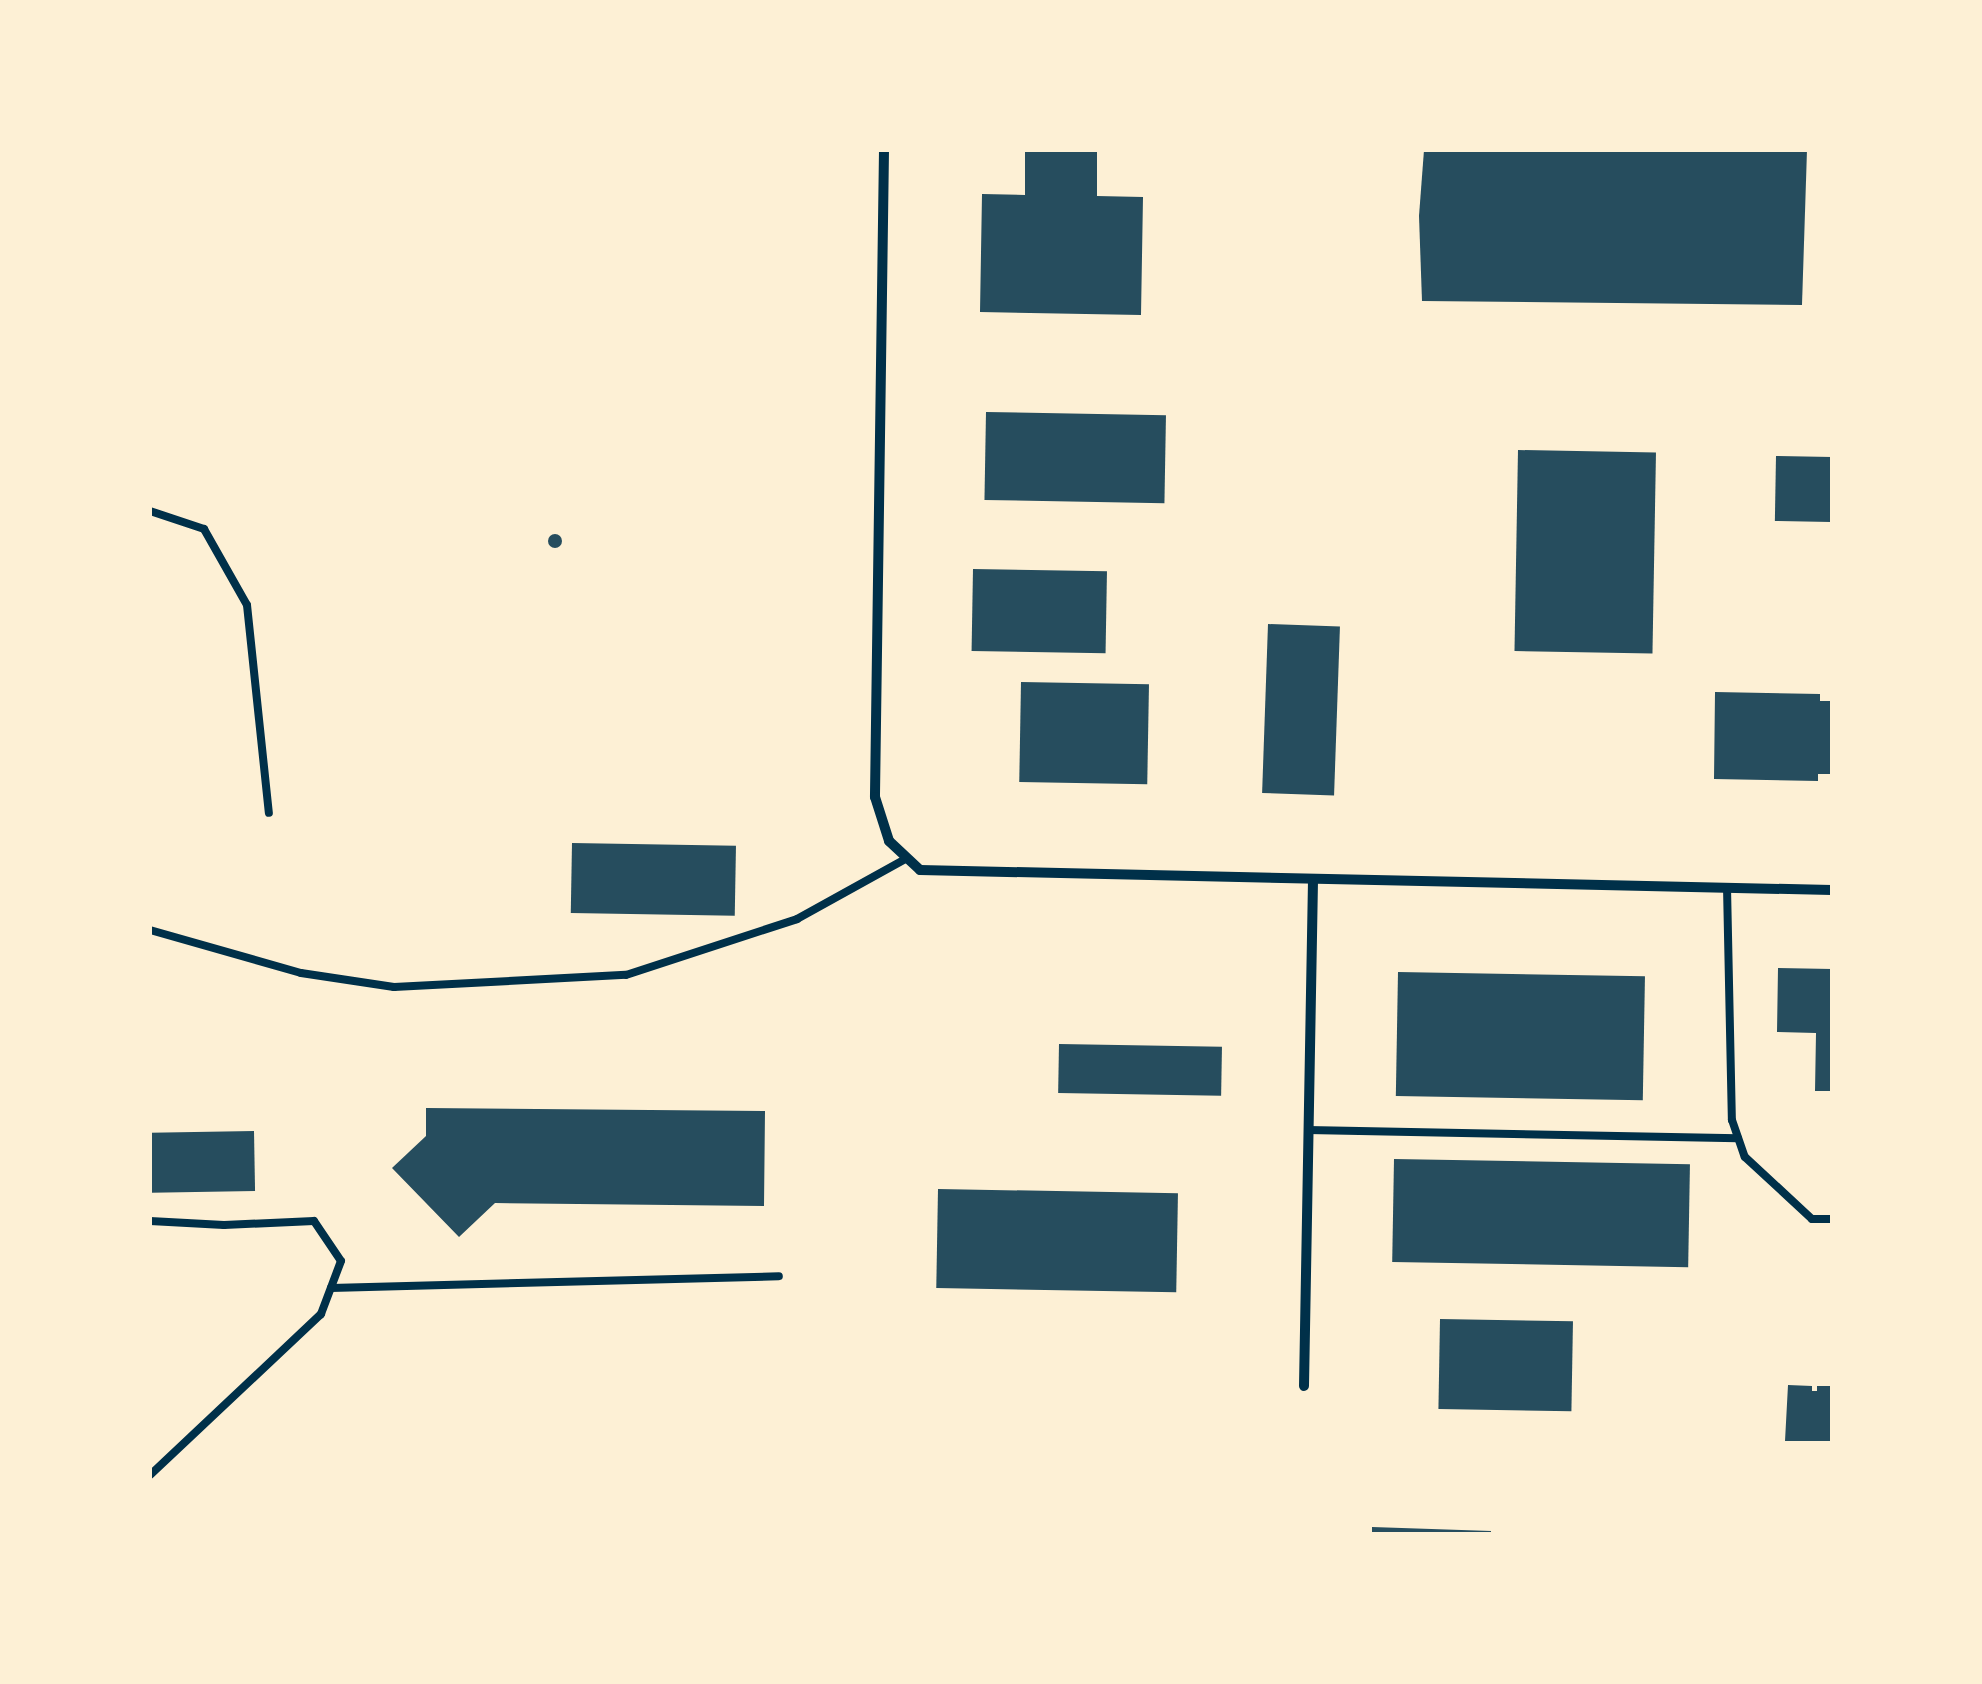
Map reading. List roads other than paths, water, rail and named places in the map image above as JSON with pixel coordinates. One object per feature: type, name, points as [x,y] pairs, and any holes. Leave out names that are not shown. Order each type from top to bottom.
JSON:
[{"type":"street","points":[[884,150],[875,797],[890,841],[920,870],[1832,890]]},
{"type":"street","points":[[1304,1386],[1312,879]]},
{"type":"lane","points":[[150,510],[204,529],[247,605],[269,814]]},
{"type":"lane","points":[[150,930],[301,973],[394,987],[626,976],[796,919],[907,858]]},
{"type":"lane","points":[[1728,887],[1732,1120],[1744,1157],[1812,1218],[1832,1219]]},
{"type":"lane","points":[[1308,1130],[1738,1138]]},
{"type":"lane","points":[[150,1222],[314,1222],[341,1261],[321,1314],[150,1475]]},
{"type":"lane","points":[[331,1288],[780,1276]]}]
